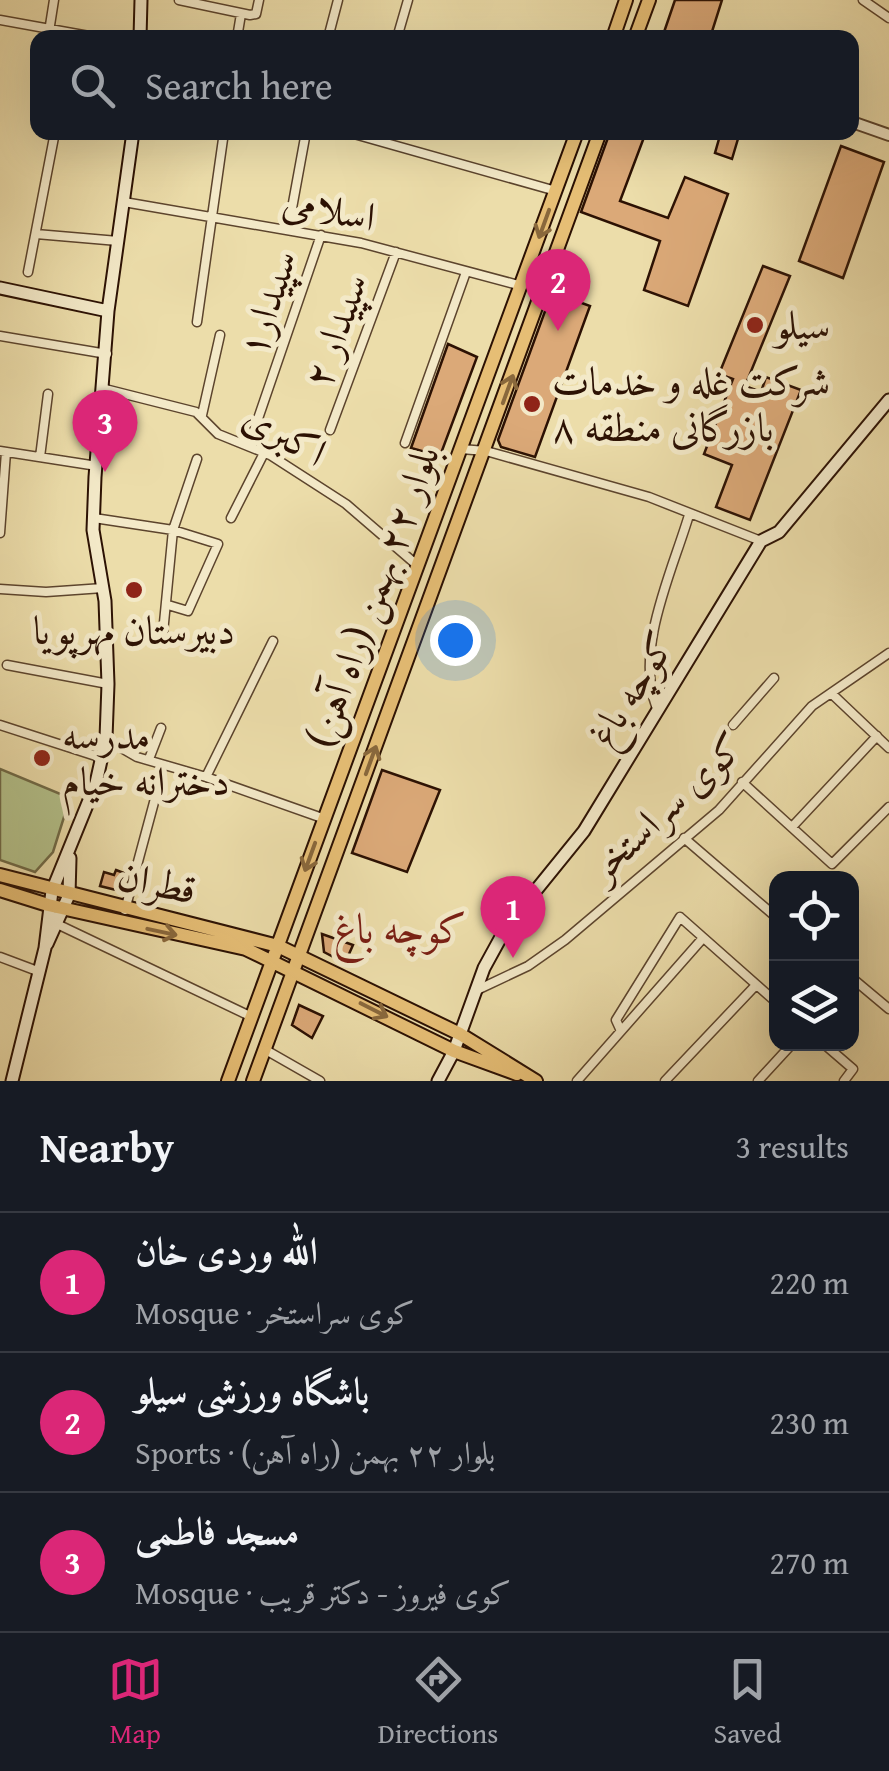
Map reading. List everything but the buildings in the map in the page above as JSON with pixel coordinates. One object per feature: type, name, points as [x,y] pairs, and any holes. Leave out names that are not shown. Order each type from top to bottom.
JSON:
[{"type":"main road","points":[[140,30],[141,0]]},
{"type":"main road","points":[[615,30],[626,0]]},
{"type":"main road","points":[[637,30],[648,0]]},
{"type":"main road","points":[[13,1076],[45,948],[50,898],[71,848],[106,738],[108,684],[103,588],[94,518],[96,466],[105,389],[108,311],[132,140]]},
{"type":"main road","name":"بلوار ۲۲ بهمن (راه آهن)","points":[[228,1081],[575,140]]},
{"type":"main road","name":"بلوار ۲۲ بهمن (راه آهن)","points":[[252,1081],[486,452],[597,140]]},
{"type":"main road","points":[[0,288],[108,311]]},
{"type":"main road","name":"کوچه باغ","points":[[454,1052],[475,991],[507,926],[584,832],[656,706],[737,585],[760,540],[779,532],[889,400]]},
{"type":"main road","points":[[45,948],[67,902],[71,848]]},
{"type":"main road","name":"قطران","points":[[0,874],[50,898]]},
{"type":"main road","name":"قطران","points":[[0,890],[50,898],[276,952]]},
{"type":"main road","name":"قطران","points":[[67,902],[252,936],[296,962]]},
{"type":"main road","points":[[296,962],[460,1034],[536,1081]]},
{"type":"main road","points":[[296,962],[454,1052],[536,1081]]},
{"type":"main road","points":[[438,1081],[454,1052]]},
{"type":"street","points":[[49,30],[54,0]]},
{"type":"street","points":[[179,0],[218,4],[241,14],[256,14],[259,0]]},
{"type":"street","points":[[330,30],[338,0]]},
{"type":"street","points":[[399,30],[408,0]]},
{"type":"street","points":[[862,0],[889,18]]},
{"type":"street","points":[[239,30],[241,14]]},
{"type":"street","points":[[0,20],[38,30]]},
{"type":"street","points":[[859,124],[889,135]]},
{"type":"street","points":[[28,272],[54,140]]},
{"type":"street","points":[[197,322],[223,140]]},
{"type":"street","points":[[288,230],[305,140]]},
{"type":"street","name":"اسلامی","points":[[382,140],[556,192]]},
{"type":"street","name":"اسلامی","points":[[124,202],[321,235],[522,286]]},
{"type":"street","points":[[36,234],[118,241]]},
{"type":"street","name":"سپیدار۱","points":[[248,445],[321,235]]},
{"type":"street","name":"سپیدار ۲","points":[[330,430],[396,252]]},
{"type":"street","points":[[405,442],[466,272]]},
{"type":"street","points":[[202,416],[220,335]]},
{"type":"street","points":[[0,336],[106,354]]},
{"type":"street","name":"اکبری","points":[[105,389],[202,416],[218,434],[264,453],[358,513],[400,556],[418,566]]},
{"type":"street","points":[[40,458],[48,394]]},
{"type":"street","points":[[461,449],[486,452],[648,496],[760,540]]},
{"type":"street","points":[[0,533],[3,452],[96,466]]},
{"type":"street","points":[[230,518],[264,453]]},
{"type":"street","points":[[163,632],[173,530],[197,459]]},
{"type":"street","points":[[656,706],[648,686],[656,627],[690,515]]},
{"type":"street","points":[[94,518],[173,530],[218,544],[188,611],[168,605]]},
{"type":"street","points":[[0,588],[46,592],[103,588]]},
{"type":"street","points":[[206,777],[273,641]]},
{"type":"street","name":"کوی سراستخر","points":[[475,991],[528,966],[565,940],[719,810],[812,706],[889,653]]},
{"type":"street","points":[[8,666],[108,684]]},
{"type":"street","points":[[733,726],[774,678]]},
{"type":"street","points":[[831,693],[889,748]]},
{"type":"street","points":[[0,725],[102,758]]},
{"type":"street","points":[[149,759],[162,728]]},
{"type":"street","points":[[792,827],[877,736]]},
{"type":"street","points":[[106,738],[149,759],[324,819]]},
{"type":"street","points":[[126,910],[160,780]]},
{"type":"street","points":[[742,782],[832,864],[889,808]]},
{"type":"street","points":[[684,838],[769,911]]},
{"type":"street","points":[[621,1031],[616,1020],[680,917],[769,996]]},
{"type":"street","points":[[58,924],[252,1016]]},
{"type":"street","points":[[577,1081],[703,938]]},
{"type":"street","points":[[0,958],[40,972]]},
{"type":"street","points":[[859,984],[889,1009]]},
{"type":"street","points":[[665,1081],[756,985]]},
{"type":"street","points":[[264,1049],[320,1081]]},
{"type":"street","points":[[758,1081],[786,1051]]},
{"type":"street","points":[[832,1051],[854,1069],[844,1081]]},
{"type":"street","points":[[0,1065],[13,1076]]},
{"type":"green space","points":[[0,769],[70,798],[53,852],[35,872],[0,860]]},
{"type":"place","name":"سیلو","points":[[755,325]]},
{"type":"place","name":"باشگاه ورزشی سیلو","points":[[558,331]]},
{"type":"place","name":"شرکت غله و خدمات بازرگانی منطقه ۸","points":[[532,404]]},
{"type":"place","name":"مسجد فاطمی","points":[[105,472]]},
{"type":"place","name":"دبیرستان مهرپویا","points":[[134,590]]},
{"type":"place","name":"مدرسه دخترانه خیام","points":[[42,758]]},
{"type":"place","name":"الله وردی خان","points":[[513,958]]},
{"type":"district","name":"کوچه باغ","points":[[400,928]]}]
